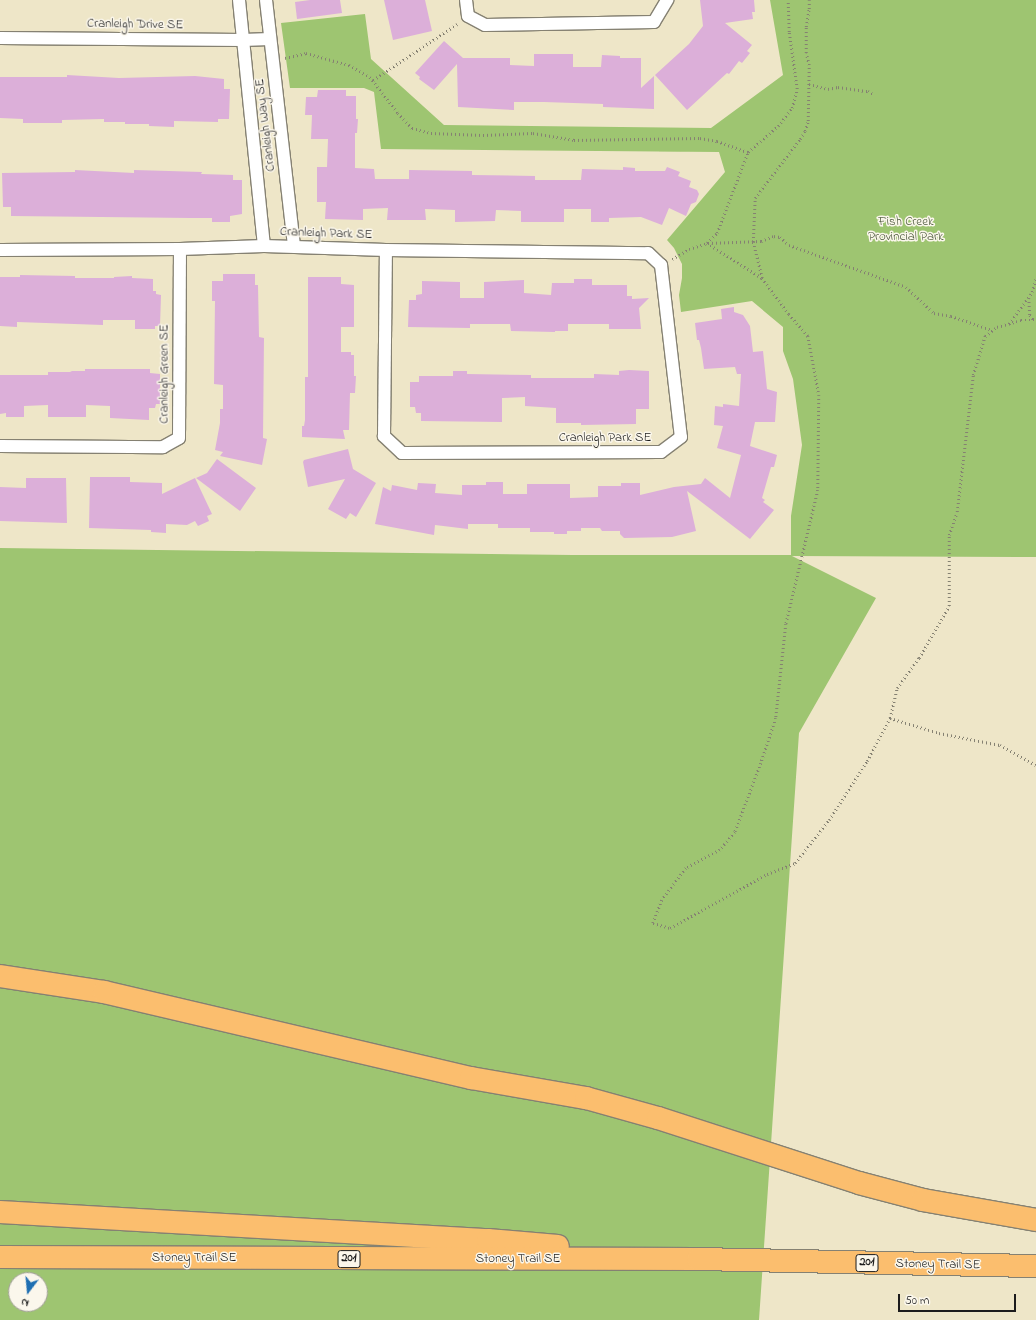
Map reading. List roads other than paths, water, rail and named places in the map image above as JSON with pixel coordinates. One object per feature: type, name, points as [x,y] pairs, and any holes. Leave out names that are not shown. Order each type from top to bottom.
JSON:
[{"type":"highway","points":[[0,976],[104,992],[471,1078],[586,1098],[672,1123],[859,1183],[923,1200],[1036,1220]]},
{"type":"highway","points":[[0,1212],[488,1240],[698,1259]]},
{"type":"highway","name":"Stoney Trail SE","points":[[0,1257],[698,1259],[1036,1266]]},
{"type":"street","name":"Cranleigh Way SE","points":[[239,0],[264,246]]},
{"type":"street","name":"Cranleigh Way SE","points":[[266,0],[294,246]]},
{"type":"street","points":[[466,0],[468,16],[485,25],[654,22],[667,0]]},
{"type":"street","name":"Cranleigh Drive SE","points":[[0,38],[270,39]]},
{"type":"street","points":[[0,250],[180,249],[264,246]]},
{"type":"street","name":"Cranleigh Park SE","points":[[264,246],[386,250],[648,253],[661,265],[681,437],[661,452],[402,453],[384,436],[386,250]]},
{"type":"street","name":"Cranleigh Green SE","points":[[0,446],[164,446],[179,438],[180,249]]},
{"type":"park label","name":"Fish Creek Provincial Park","points":[[906,230]]}]
